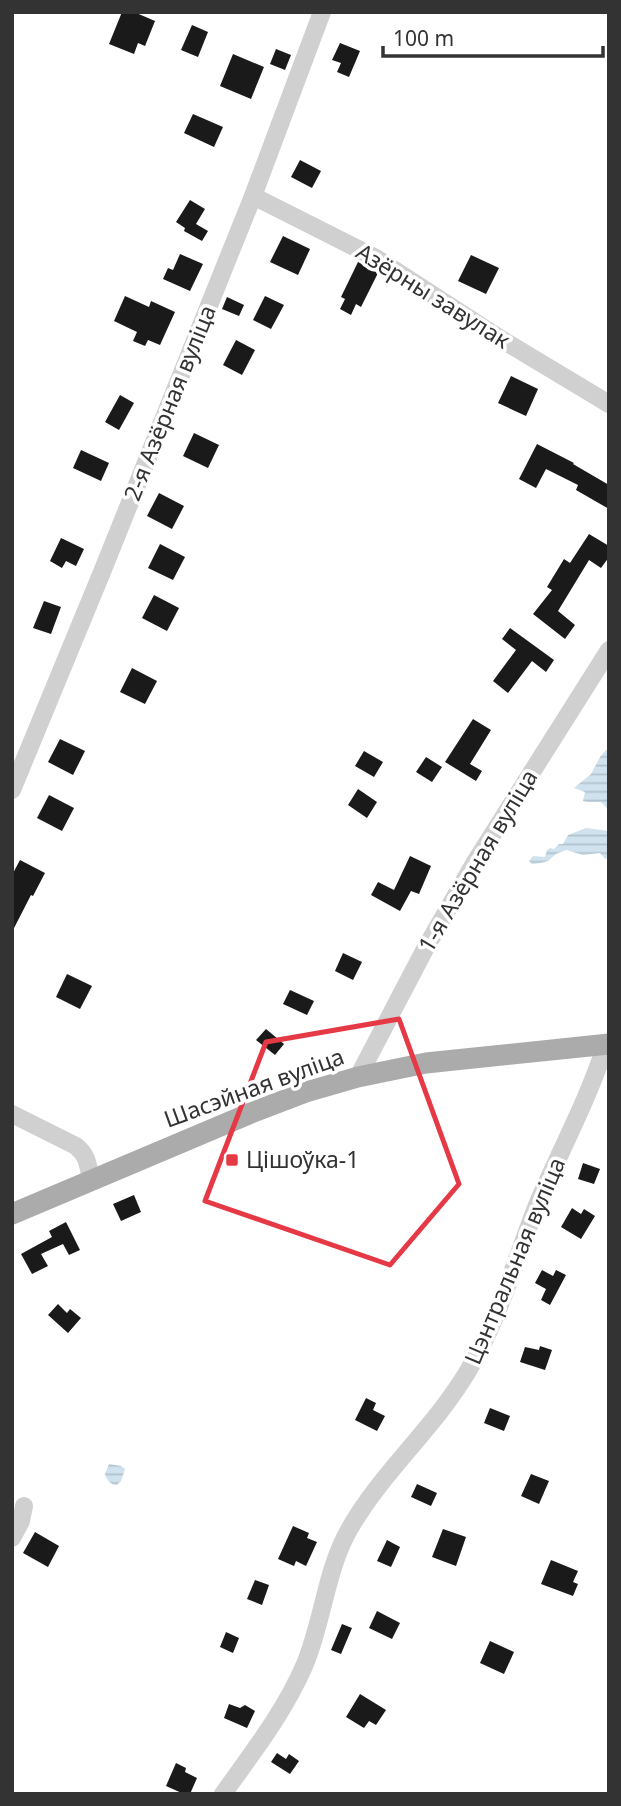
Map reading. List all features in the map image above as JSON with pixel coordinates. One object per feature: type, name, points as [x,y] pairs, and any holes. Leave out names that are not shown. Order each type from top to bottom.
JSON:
[{"type":"main road","name":"Шасэйная вуліца","points":[[12,1214],[251,1113],[306,1092],[358,1077],[426,1063],[608,1044]]},
{"type":"street","name":"2-я Азёрная вуліца","points":[[12,790],[108,559],[253,196],[322,12]]},
{"type":"street","name":"Азёрны завулак","points":[[253,196],[376,258],[501,339],[609,404]]},
{"type":"street","name":"1-я Азёрная вуліца","points":[[358,1077],[425,949],[475,862],[609,650]]},
{"type":"street","name":"Цэнтральная вуліца","points":[[223,1794],[283,1709],[298,1680],[315,1636],[348,1531],[376,1489],[447,1405],[485,1341],[537,1205],[596,1077],[608,1044]]},
{"type":"street","points":[[12,1114],[76,1146],[84,1153],[91,1180]]},
{"type":"street","points":[[12,1538],[21,1521],[24,1506]]},
{"type":"highlighted area","points":[[399,1019],[459,1184],[390,1265],[205,1201],[266,1042]]},
{"type":"water","points":[[606,750],[609,750],[609,814],[601,802],[583,801],[585,792],[574,788],[591,774]]},
{"type":"water","points":[[586,828],[609,831],[609,857],[605,859],[600,853],[583,855],[566,850],[548,861],[532,864],[529,861],[533,856],[545,857],[547,850],[563,844],[568,835]]},
{"type":"water","points":[[109,1464],[125,1469],[117,1485],[111,1483],[105,1474]]},
{"type":"building","points":[[122,12],[134,12],[155,21],[145,46],[138,43],[134,54],[109,44]]},
{"type":"building","points":[[192,25],[208,32],[198,57],[181,50]]},
{"type":"building","points":[[340,43],[360,51],[349,77],[337,72],[341,63],[332,60]]},
{"type":"building","points":[[276,49],[291,55],[285,70],[270,64]]},
{"type":"building","points":[[233,54],[264,67],[251,99],[220,86]]},
{"type":"building","points":[[193,114],[223,127],[214,147],[184,133]]},
{"type":"building","points":[[300,160],[321,171],[312,188],[291,177]]},
{"type":"building","points":[[190,200],[205,209],[196,224],[208,231],[202,241],[184,231],[185,228],[176,222]]},
{"type":"building","points":[[283,236],[310,249],[298,275],[270,262]]},
{"type":"building","points":[[180,254],[203,264],[190,291],[163,279],[168,268],[173,270]]},
{"type":"building","points":[[471,255],[499,268],[486,294],[458,281]]},
{"type":"building","points":[[358,262],[378,273],[361,307],[356,304],[351,315],[340,309],[345,299],[341,297]]},
{"type":"building","points":[[125,296],[149,307],[151,301],[175,312],[160,345],[148,340],[145,346],[133,341],[137,332],[114,321]]},
{"type":"building","points":[[265,296],[284,305],[271,329],[253,320]]},
{"type":"building","points":[[227,297],[244,305],[239,316],[222,309]]},
{"type":"building","points":[[236,340],[255,350],[242,375],[223,365]]},
{"type":"building","points":[[511,376],[538,389],[526,416],[498,403]]},
{"type":"building","points":[[120,395],[134,403],[119,430],[105,422]]},
{"type":"building","points":[[194,433],[219,445],[208,468],[183,456]]},
{"type":"building","points":[[537,444],[609,485],[609,509],[576,490],[578,485],[546,469],[536,488],[519,479]]},
{"type":"building","points":[[81,450],[109,463],[101,481],[73,468]]},
{"type":"building","points":[[159,493],[184,506],[172,529],[147,516]]},
{"type":"building","points":[[589,534],[609,546],[609,557],[601,568],[589,560],[558,611],[575,625],[565,639],[533,614],[552,590],[547,587],[564,559],[570,563]]},
{"type":"building","points":[[61,538],[84,549],[76,566],[66,561],[62,568],[50,561]]},
{"type":"building","points":[[160,544],[185,557],[173,580],[148,568]]},
{"type":"building","points":[[154,595],[179,608],[167,631],[142,618]]},
{"type":"building","points":[[44,601],[61,607],[51,634],[33,628]]},
{"type":"building","points":[[510,628],[554,660],[546,672],[532,661],[508,693],[493,681],[516,650],[502,639]]},
{"type":"building","points":[[132,668],[157,681],[145,704],[120,692]]},
{"type":"building","points":[[473,719],[491,730],[470,764],[482,771],[476,781],[445,762]]},
{"type":"building","points":[[60,739],[85,751],[73,775],[48,762]]},
{"type":"building","points":[[364,751],[383,762],[374,777],[355,766]]},
{"type":"building","points":[[426,757],[442,767],[432,782],[416,772]]},
{"type":"building","points":[[358,789],[377,802],[367,818],[348,805]]},
{"type":"building","points":[[49,795],[74,808],[62,831],[37,818]]},
{"type":"building","points":[[410,856],[431,866],[419,894],[411,891],[400,911],[371,895],[378,882],[394,890]]},
{"type":"building","points":[[20,860],[45,873],[12,932],[12,875]]},
{"type":"building","points":[[343,953],[362,962],[353,980],[335,971]]},
{"type":"building","points":[[67,974],[92,986],[80,1009],[56,997]]},
{"type":"building","points":[[290,990],[314,1001],[307,1015],[283,1004]]},
{"type":"building","points":[[266,1029],[284,1044],[275,1055],[256,1040]]},
{"type":"building","points":[[583,1163],[600,1169],[594,1184],[578,1179]]},
{"type":"building","points":[[134,1195],[141,1212],[121,1221],[113,1204]]},
{"type":"building","points":[[572,1208],[581,1214],[584,1209],[595,1216],[581,1239],[561,1227]]},
{"type":"building","points":[[66,1222],[80,1250],[69,1255],[63,1244],[41,1254],[48,1266],[32,1274],[21,1254],[52,1237],[49,1231]]},
{"type":"building","points":[[542,1270],[553,1276],[556,1270],[566,1275],[550,1305],[541,1300],[546,1289],[535,1283]]},
{"type":"building","points":[[58,1304],[67,1313],[70,1309],[81,1318],[68,1333],[48,1315]]},
{"type":"building","points":[[540,1346],[552,1350],[545,1370],[520,1362],[525,1347],[539,1350]]},
{"type":"building","points":[[366,1398],[376,1403],[373,1410],[385,1416],[377,1431],[355,1420]]},
{"type":"building","points":[[490,1408],[510,1416],[504,1431],[484,1423]]},
{"type":"building","points":[[531,1474],[549,1481],[539,1504],[521,1496]]},
{"type":"building","points":[[417,1484],[437,1493],[431,1506],[411,1497]]},
{"type":"building","points":[[293,1526],[309,1533],[307,1538],[317,1542],[306,1566],[296,1561],[294,1566],[278,1559]]},
{"type":"building","points":[[443,1529],[466,1537],[456,1566],[432,1557]]},
{"type":"building","points":[[35,1532],[59,1546],[48,1567],[23,1553]]},
{"type":"building","points":[[387,1540],[400,1547],[391,1567],[377,1561]]},
{"type":"building","points":[[551,1560],[578,1571],[573,1582],[578,1584],[573,1596],[541,1584]]},
{"type":"building","points":[[255,1580],[269,1585],[262,1605],[247,1599]]},
{"type":"building","points":[[377,1611],[400,1623],[392,1639],[369,1628]]},
{"type":"building","points":[[342,1624],[352,1628],[341,1654],[331,1650]]},
{"type":"building","points":[[226,1632],[239,1638],[233,1653],[220,1647]]},
{"type":"building","points":[[490,1641],[514,1652],[504,1674],[480,1663]]},
{"type":"building","points":[[360,1694],[386,1710],[376,1725],[369,1721],[364,1728],[346,1717]]},
{"type":"building","points":[[229,1704],[240,1708],[245,1705],[255,1711],[247,1728],[224,1718]]},
{"type":"building","points":[[277,1753],[286,1759],[289,1754],[299,1761],[290,1774],[271,1762]]},
{"type":"building","points":[[176,1763],[197,1778],[190,1794],[166,1786]]},
{"type":"place","name":"Цішоўка-1","points":[[232,1160]]}]
